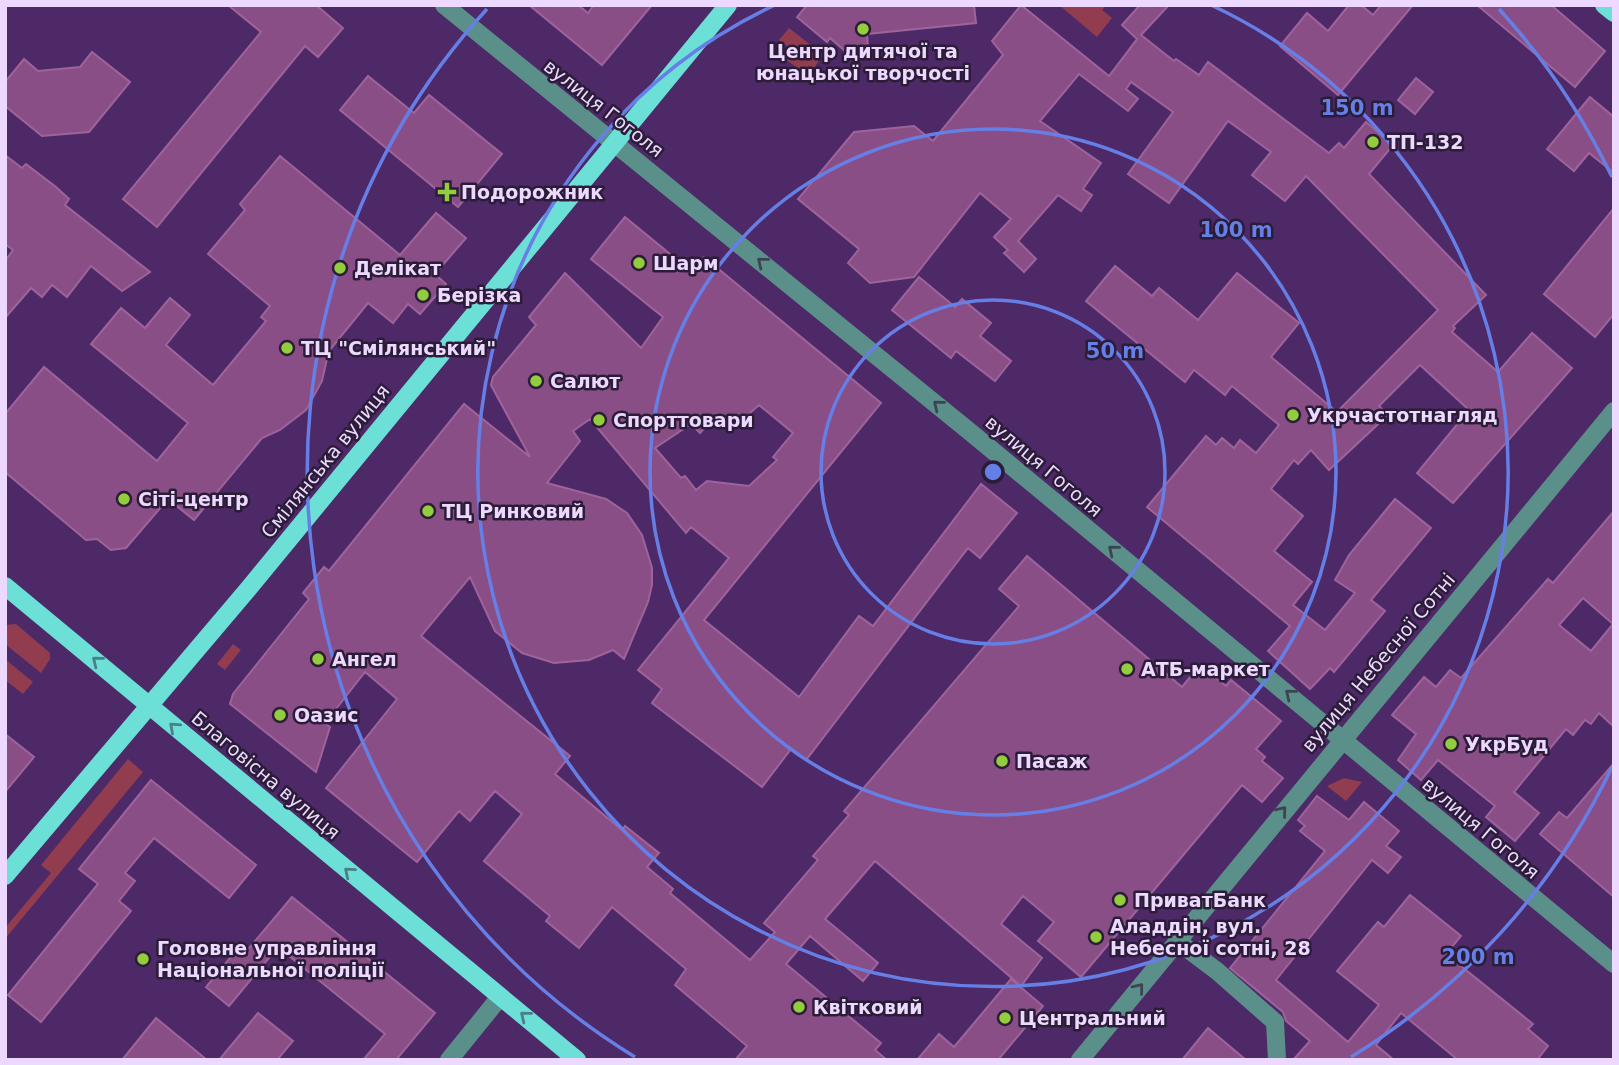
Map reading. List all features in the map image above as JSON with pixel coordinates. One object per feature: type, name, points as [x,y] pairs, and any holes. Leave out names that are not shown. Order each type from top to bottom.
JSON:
[{"type":"main road","name":"Смілянська вулиця","points":[[5,876],[150,705],[728,5]]},
{"type":"main road","points":[[1604,5],[1614,13]]},
{"type":"main road","name":"Благовісна вулиця","points":[[5,586],[578,1060]]},
{"type":"street","name":"вулиця Гоголя","points":[[444,5],[1342,737],[1614,964]]},
{"type":"street","name":"вулиця Небесної Сотні","points":[[1080,1060],[1342,737],[1614,411]]},
{"type":"street","points":[[1177,942],[1217,971],[1275,1022],[1278,1060]]},
{"type":"street","points":[[449,1060],[500,997]]},
{"type":"shaded area","points":[[1059,5],[1106,5],[1102,10],[1112,18],[1097,37]]},
{"type":"shaded area","points":[[789,28],[826,57],[821,57],[807,80],[797,82],[789,76],[796,67],[784,58],[791,49],[779,40]]},
{"type":"shaded area","points":[[16,624],[50,653],[50,659],[41,673],[5,644],[5,625]]},
{"type":"shaded area","points":[[233,644],[241,650],[225,670],[217,664]]},
{"type":"shaded area","points":[[5,659],[33,682],[23,694],[5,680]]},
{"type":"shaded area","points":[[128,759],[143,772],[5,939],[5,928],[51,873],[41,865]]},
{"type":"shaded area","points":[[1344,778],[1362,782],[1346,801],[1327,786]]},
{"type":"building","points":[[228,5],[316,5],[343,28],[318,57],[305,46],[157,227],[123,199],[261,32]]},
{"type":"building","points":[[529,5],[578,5],[588,13],[594,5],[652,5],[602,65]]},
{"type":"building","name":"Центр дитячої та юнацької творчості","points":[[807,5],[974,5],[976,23],[867,34],[868,49],[845,51],[830,38],[827,42],[797,17]]},
{"type":"building","points":[[1021,5],[1109,76],[1137,39],[1122,25],[1140,5],[1169,5],[1141,35],[1174,61],[1176,59],[1199,75],[1208,62],[1329,153],[1339,143],[1344,148],[1366,122],[1393,145],[1369,174],[1486,295],[1453,326],[1455,328],[1452,332],[1498,372],[1532,333],[1572,368],[1453,503],[1417,473],[1469,410],[1420,365],[1379,406],[1388,415],[1329,470],[1311,450],[1298,464],[1294,460],[1271,489],[1303,516],[1274,551],[1312,582],[1293,605],[1325,630],[1355,593],[1335,580],[1349,555],[1395,499],[1431,528],[1371,600],[1385,611],[1334,672],[1330,668],[1310,689],[1268,651],[1290,626],[1147,507],[1206,436],[1216,445],[1222,438],[1234,448],[1240,440],[1256,453],[1279,425],[1232,386],[1225,395],[1194,370],[1185,382],[1086,301],[1115,266],[1152,296],[1159,288],[1198,320],[1237,273],[1299,323],[1271,357],[1337,412],[1438,310],[1306,176],[1285,201],[1252,175],[1271,152],[1228,121],[1169,203],[1128,174],[1173,112],[1131,82],[1126,89],[1138,99],[1128,111],[1079,74],[1040,121],[1101,163],[1083,189],[1092,195],[1081,211],[1058,195],[1018,241],[1036,259],[1024,272],[1004,253],[1008,250],[994,237],[1011,219],[980,193],[914,277],[870,283],[848,263],[859,249],[798,199],[854,132],[914,126],[933,141],[1003,55],[992,41]]},
{"type":"building","points":[[1349,5],[1361,5],[1373,15],[1381,5],[1413,5],[1338,95],[1280,46],[1307,13],[1328,31]]},
{"type":"building","points":[[1477,5],[1551,5],[1605,51],[1575,87]]},
{"type":"building","points":[[92,52],[130,82],[89,132],[42,136],[5,106],[5,82],[24,59],[38,71],[80,67]]},
{"type":"building","points":[[368,76],[414,113],[429,95],[502,154],[458,207],[340,110]]},
{"type":"building","points":[[1416,78],[1433,92],[1415,114],[1398,100]]},
{"type":"building","points":[[1590,97],[1614,117],[1614,173],[1589,153],[1574,171],[1547,149]]},
{"type":"building","points":[[5,155],[22,168],[26,164],[56,187],[69,199],[65,205],[150,272],[122,291],[91,266],[67,297],[52,285],[42,297],[31,288],[5,318],[5,261],[13,250],[5,244]]},
{"type":"building","points":[[280,156],[400,255],[436,213],[466,238],[435,274],[446,284],[420,314],[408,304],[393,323],[368,303],[324,357],[327,359],[322,381],[306,410],[280,430],[262,438],[194,520],[168,499],[126,548],[111,550],[97,539],[86,540],[5,472],[5,414],[44,367],[157,461],[188,423],[91,344],[121,308],[145,328],[170,298],[190,315],[166,345],[213,385],[266,321],[261,317],[270,306],[208,254],[245,210],[240,204]]},
{"type":"building","points":[[1614,208],[1614,314],[1595,337],[1544,294]]},
{"type":"building","points":[[625,217],[692,272],[704,257],[881,403],[704,620],[799,697],[859,616],[873,626],[981,484],[1017,513],[980,558],[968,548],[806,760],[791,749],[762,787],[652,703],[662,689],[638,670],[729,558],[691,527],[686,533],[590,419],[573,431],[580,441],[547,483],[606,499],[627,513],[642,535],[652,568],[652,585],[648,602],[624,659],[613,650],[589,660],[554,663],[522,653],[495,631],[470,577],[421,636],[570,756],[555,774],[622,830],[625,826],[659,853],[647,867],[673,889],[670,893],[750,960],[775,932],[764,923],[818,860],[813,856],[849,815],[844,811],[1019,606],[999,589],[1027,556],[1182,687],[1200,665],[1226,686],[1231,680],[1281,721],[1256,749],[1265,757],[1262,761],[1283,778],[1262,802],[1242,785],[1081,977],[1038,941],[1054,922],[1023,896],[1001,924],[1042,958],[1021,986],[875,861],[825,919],[878,963],[863,981],[810,936],[786,964],[881,1043],[875,1050],[887,1060],[735,1060],[747,1046],[675,985],[686,969],[612,907],[579,948],[546,921],[550,916],[484,861],[522,814],[495,791],[470,821],[459,811],[417,862],[326,788],[397,699],[365,672],[325,723],[330,727],[316,772],[230,704],[233,694],[309,599],[303,593],[324,567],[329,571],[464,404],[530,457],[491,385],[493,377],[536,325],[529,317],[565,273],[641,348],[663,317],[591,259]],"holes":[[[759,405],[793,433],[773,457],[777,460],[749,486],[707,481],[696,490],[685,476],[681,478],[655,448],[691,424],[700,433],[717,414],[732,429]]]},
{"type":"building","points":[[919,277],[955,307],[962,299],[991,323],[980,336],[1011,361],[995,381],[956,351],[951,358],[892,310]]},
{"type":"building","points":[[1614,511],[1614,727],[1599,713],[1591,724],[1585,720],[1573,735],[1566,729],[1514,792],[1539,813],[1515,841],[1486,817],[1495,806],[1438,760],[1421,780],[1398,760],[1416,734],[1392,715],[1424,677],[1436,687],[1450,670],[1461,678],[1548,579],[1553,583]],"holes":[[[1583,598],[1613,624],[1591,651],[1559,625]]]},
{"type":"building","points":[[5,734],[34,757],[5,792]]},
{"type":"building","points":[[1614,763],[1614,897],[1540,834],[1559,812],[1567,818]]},
{"type":"building","points":[[151,780],[256,865],[229,898],[154,838],[125,873],[135,881],[119,901],[131,911],[41,1022],[8,995],[98,884],[79,869]]},
{"type":"building","points":[[1317,796],[1349,820],[1364,802],[1399,831],[1386,846],[1401,857],[1388,873],[1372,860],[1276,980],[1348,1042],[1379,1005],[1337,971],[1378,922],[1384,927],[1410,895],[1461,936],[1446,954],[1533,1024],[1528,1029],[1548,1046],[1537,1060],[1458,1060],[1401,1013],[1376,1045],[1394,1060],[1293,1060],[1310,1041],[1286,1021],[1283,1012],[1230,968],[1325,851],[1300,831],[1305,826],[1298,820]]},
{"type":"building","points":[[292,897],[435,1013],[396,1060],[363,1060],[385,1034],[278,947],[229,1006],[206,987],[238,948],[245,953]]},
{"type":"building","name":"Центральний","points":[[1011,979],[1043,1006],[998,1060],[917,1060],[939,1034],[954,1047]]},
{"type":"building","points":[[258,1013],[293,1041],[277,1060],[219,1060]]},
{"type":"building","points":[[156,1018],[207,1060],[122,1060]]},
{"type":"building","points":[[1208,1028],[1246,1060],[1182,1060]]},
{"type":"place","name":"Центр дитячої та юнацької творчості","points":[[863,29]]},
{"type":"place","name":"ТП-132","points":[[1373,142]]},
{"type":"place","name":"Подорожник","points":[[447,192]]},
{"type":"place","name":"Шарм","points":[[639,263]]},
{"type":"place","name":"Делікат","points":[[340,268]]},
{"type":"place","name":"Берізка","points":[[423,295]]},
{"type":"place","name":"ТЦ \"Смілянський\"","points":[[287,348]]},
{"type":"place","name":"Салют","points":[[536,381]]},
{"type":"place","name":"Укрчастотнагляд","points":[[1293,415]]},
{"type":"place","name":"Спорттовари","points":[[599,420]]},
{"type":"place","name":"Сіті-центр","points":[[124,499]]},
{"type":"place","name":"ТЦ Ринковий","points":[[428,511]]},
{"type":"place","name":"Ангел","points":[[318,659]]},
{"type":"place","name":"АТБ-маркет","points":[[1127,669]]},
{"type":"place","name":"Оазис","points":[[280,715]]},
{"type":"place","name":"УкрБуд","points":[[1451,744]]},
{"type":"place","name":"Пасаж","points":[[1002,761]]},
{"type":"place","name":"ПриватБанк","points":[[1120,900]]},
{"type":"place","name":"Аладдін, вул. Небесної сотні, 28","points":[[1096,937]]},
{"type":"place","name":"Головне управління Національної поліції","points":[[143,959]]},
{"type":"place","name":"Квітковий","points":[[799,1007]]},
{"type":"place","name":"Центральний","points":[[1005,1018]]}]
